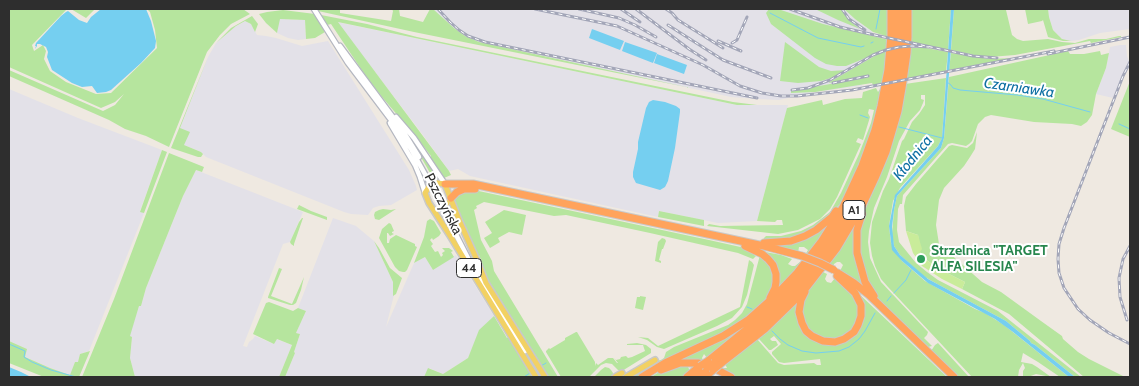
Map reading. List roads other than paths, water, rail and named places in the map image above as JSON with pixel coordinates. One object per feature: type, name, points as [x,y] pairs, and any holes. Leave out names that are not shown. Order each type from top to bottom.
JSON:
[{"type":"highway","points":[[642,377],[670,360],[733,331],[762,308],[797,273],[813,252],[843,207],[868,150],[882,106],[890,52],[891,9]]},
{"type":"highway","name":"A1","points":[[687,377],[710,366],[797,281],[830,239],[850,206],[872,157],[887,108],[895,53],[897,9]]},
{"type":"highway","name":"A1","points":[[696,377],[763,323],[797,290],[824,257],[854,210],[879,154],[892,112],[902,53],[903,9]]},
{"type":"highway","points":[[705,377],[710,366],[776,318],[810,283],[843,240],[868,194],[886,152],[898,111],[907,54],[908,9]]},
{"type":"highway","points":[[441,184],[473,184],[746,244],[791,241],[805,236],[832,217],[849,195]]},
{"type":"highway","points":[[449,201],[460,190],[473,188],[746,244],[776,248],[820,263],[870,300],[950,377]]},
{"type":"highway","points":[[868,194],[857,230],[857,253],[865,282],[889,313]]},
{"type":"highway","points":[[746,244],[766,257],[776,274],[775,288],[762,308]]},
{"type":"highway","points":[[810,283],[800,305],[803,325],[809,333],[818,339],[832,342],[841,340],[855,330],[860,320],[861,309],[855,293],[834,273]]},
{"type":"highway","points":[[834,273],[859,287],[889,313],[955,377]]},
{"type":"highway","points":[[648,377],[669,366],[691,362],[710,366],[731,377]]},
{"type":"main road","name":"Pszczyńska","points":[[314,9],[344,58],[411,149],[470,262],[541,377]]},
{"type":"main road","name":"Pszczyńska","points":[[332,37],[349,57],[414,148],[468,252],[545,377]]},
{"type":"main road","points":[[377,96],[414,138],[449,201],[440,208],[430,206]]},
{"type":"main road","points":[[380,107],[415,165],[425,193]]},
{"type":"main road","points":[[425,193],[429,187],[441,184]]},
{"type":"main road","name":"44","points":[[425,193],[430,206],[507,329],[525,351]]},
{"type":"main road","name":"44","points":[[449,201],[486,283]]},
{"type":"main road","points":[[507,329],[536,377]]},
{"type":"main road","points":[[615,377],[624,376],[655,360]]},
{"type":"water","points":[[101,9],[146,9],[156,41],[155,48],[111,90],[97,93],[92,86],[82,87],[72,83],[52,70],[47,57],[46,47],[37,44],[35,49],[35,46],[66,12],[68,11],[79,20],[87,23]]},
{"type":"water","points":[[951,9],[954,9],[944,138],[941,148],[897,196],[892,227],[894,246],[900,255],[928,279],[1006,321],[1075,377],[1069,377],[995,319],[928,283],[892,250],[889,226],[895,195],[938,146],[942,138]]},
{"type":"water","points":[[592,29],[624,41],[620,50],[589,38]]},
{"type":"water","points":[[625,42],[657,53],[653,63],[622,51]]},
{"type":"water","points":[[657,54],[687,65],[684,74],[654,63]]},
{"type":"water","points":[[653,100],[665,102],[680,109],[668,181],[665,187],[660,190],[636,183],[633,177],[638,142],[646,108],[649,102]]},
{"type":"water","points":[[9,367],[21,372],[31,377],[9,377]]},
{"type":"waterway","points":[[876,29],[880,9]]},
{"type":"waterway","points":[[770,13],[818,38],[864,46]]},
{"type":"waterway","name":"Czarniawka","points":[[947,82],[953,88],[960,90],[1043,99],[1090,112]]},
{"type":"waterway","points":[[860,115],[868,118]]},
{"type":"waterway","name":"Czarniawka","points":[[1119,124],[1130,129]]},
{"type":"waterway","name":"Kłodnica","points":[[899,127],[942,138]]},
{"type":"waterway","points":[[894,293],[906,280],[911,270]]},
{"type":"waterway","points":[[887,301],[891,296]]},
{"type":"waterway","points":[[747,307],[752,309]]},
{"type":"waterway","points":[[772,331],[788,345],[802,351],[816,353],[839,351],[849,347],[859,339],[875,313]]},
{"type":"waterway","points":[[9,344],[25,351],[24,357],[32,362],[76,377]]},
{"type":"waterway","points":[[541,366],[546,363]]},
{"type":"waterway","points":[[524,377],[530,373]]},
{"type":"railway","points":[[438,9],[459,30],[468,36],[485,42],[757,98]]},
{"type":"railway","points":[[535,9],[617,26],[703,65],[740,86],[762,93],[781,96],[852,90],[1054,51]]},
{"type":"railway","points":[[579,9],[619,18],[656,37]]},
{"type":"railway","points":[[621,9],[640,22]]},
{"type":"railway","points":[[636,9],[706,60]]},
{"type":"railway","points":[[666,9],[678,20],[723,48]]},
{"type":"railway","points":[[790,9],[840,27],[973,56],[997,58]]},
{"type":"railway","points":[[842,9],[849,19],[865,30]]},
{"type":"railway","points":[[732,43],[737,40],[747,17]]},
{"type":"railway","points":[[668,25],[723,60],[771,78]]},
{"type":"railway","points":[[1048,54],[1130,37]]},
{"type":"railway","points":[[718,41],[741,51]]},
{"type":"railway","points":[[792,90],[808,88],[830,80],[873,55],[886,50],[912,46],[929,47]]},
{"type":"railway","points":[[1130,62],[1064,228],[1059,244],[1058,259],[1059,273],[1064,288],[1078,309],[1109,333],[1130,344]]},
{"type":"railway","points":[[833,83],[868,76]]},
{"type":"railway","points":[[1127,320],[1120,297],[1119,278],[1123,259],[1130,246]]},
{"type":"place","name":"Strzelnica \"TARGET ALFA SILESIA\"","points":[[921,259]]}]
